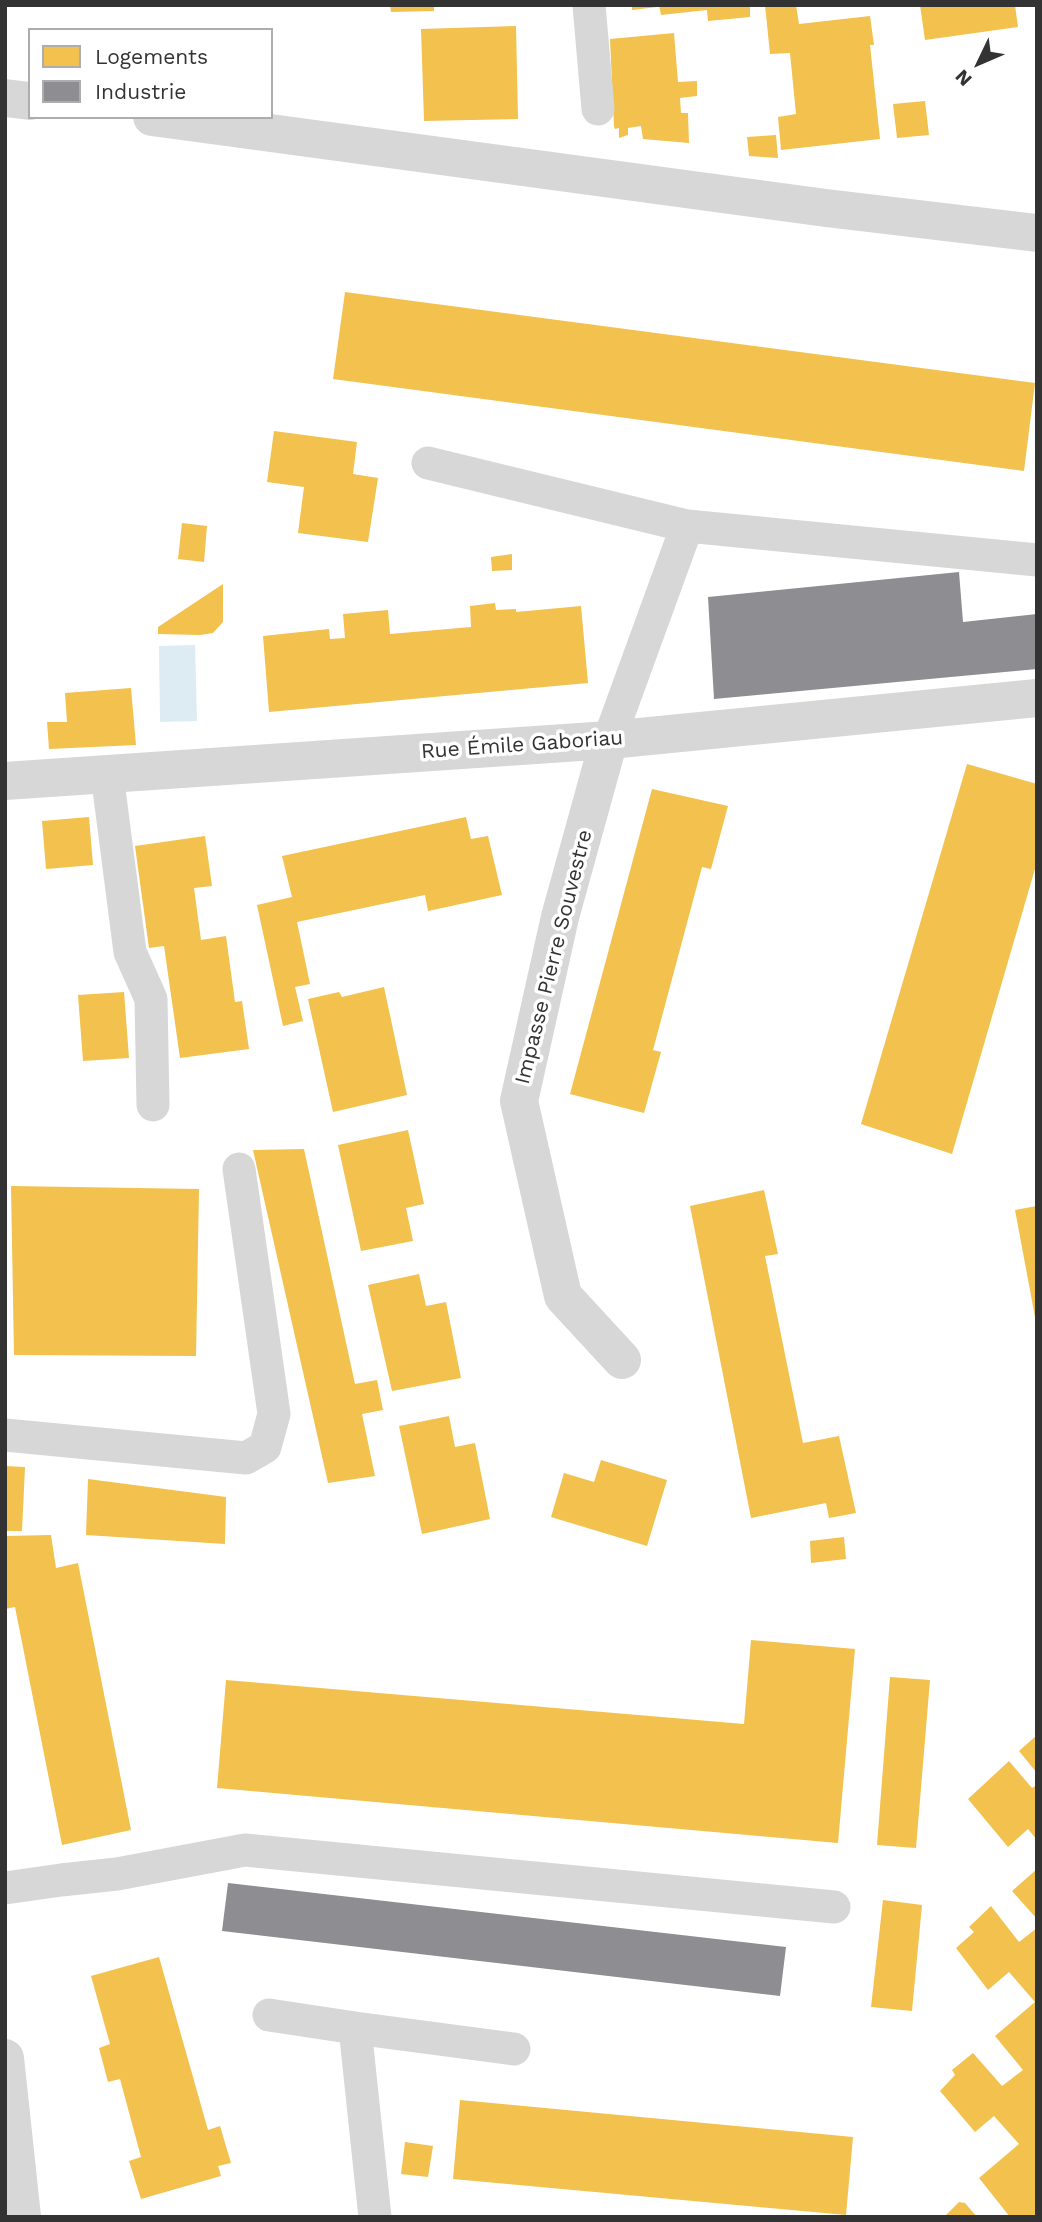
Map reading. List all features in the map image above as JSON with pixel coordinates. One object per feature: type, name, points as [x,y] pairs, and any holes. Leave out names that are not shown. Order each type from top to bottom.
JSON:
[{"type":"street","points":[[5,97],[28,101]]},
{"type":"street","points":[[167,119],[812,206],[1037,233]]},
{"type":"street","name":"Rue Émile Gaboriau","points":[[5,781],[609,740],[1037,698]]},
{"type":"street","name":"Impasse Pierre Souvestre","points":[[609,740],[560,917],[519,1101],[563,1296],[622,1360]]},
{"type":"street","points":[[5,2058],[9,2140],[22,2217]]},
{"type":"lane","points":[[589,5],[598,109]]},
{"type":"lane","points":[[428,463],[687,526],[1037,560]]},
{"type":"lane","points":[[609,740],[687,526]]},
{"type":"lane","points":[[107,774],[130,952],[151,999],[153,1105]]},
{"type":"lane","points":[[5,1435],[246,1458],[265,1447],[274,1413],[239,1168]]},
{"type":"lane","points":[[5,1888],[117,1874],[245,1850],[834,1907]]},
{"type":"lane","points":[[269,2015],[514,2049]]},
{"type":"lane","points":[[355,2028],[375,2217]]},
{"type":"shaded area","points":[[195,645],[197,721],[160,722],[159,646]]},
{"type":"building: Logements","points":[[390,5],[434,5],[434,11],[391,12]]},
{"type":"building: Logements","points":[[632,5],[657,5],[657,7],[632,10]]},
{"type":"building: Logements","points":[[659,5],[750,5],[750,17],[708,21],[707,10],[661,15]]},
{"type":"building: Logements","points":[[765,5],[796,5],[799,24],[870,16],[874,45],[870,45],[880,139],[781,150],[778,117],[796,114],[790,53],[770,54]]},
{"type":"building: Logements","points":[[920,5],[1015,5],[1018,27],[925,40]]},
{"type":"building: Logements","points":[[516,26],[518,119],[424,121],[421,29]]},
{"type":"building: Logements","points":[[674,33],[678,82],[697,81],[697,96],[680,98],[681,113],[688,113],[689,143],[643,139],[641,126],[628,128],[628,135],[619,138],[619,128],[615,129],[614,126],[610,39]]},
{"type":"building: Logements","points":[[925,101],[929,135],[897,138],[893,104]]},
{"type":"building: Logements","points":[[776,135],[778,158],[749,156],[747,137]]},
{"type":"building: Logements","points":[[345,292],[1035,383],[1024,471],[333,379]]},
{"type":"building: Logements","points":[[274,431],[357,442],[353,474],[378,478],[368,542],[298,533],[304,487],[267,482]]},
{"type":"building: Logements","points":[[182,523],[207,526],[204,562],[178,559]]},
{"type":"building: Logements","points":[[512,554],[512,570],[492,571],[491,557]]},
{"type":"building: Logements","points":[[223,584],[223,622],[213,633],[158,634],[158,627]]},
{"type":"building: Logements","points":[[495,603],[496,610],[516,609],[516,612],[581,606],[588,683],[269,712],[263,636],[329,629],[330,639],[345,638],[343,614],[388,610],[390,634],[471,627],[470,606]]},
{"type":"building: Logements","points":[[131,688],[136,745],[49,749],[47,722],[67,722],[65,693]]},
{"type":"building: Logements","points":[[967,764],[1037,784],[1037,862],[952,1154],[861,1124]]},
{"type":"building: Logements","points":[[652,789],[728,806],[711,869],[702,867],[653,1050],[661,1052],[644,1113],[570,1094]]},
{"type":"building: Logements","points":[[89,817],[93,865],[46,869],[42,821]]},
{"type":"building: Logements","points":[[466,817],[471,839],[488,836],[502,895],[428,911],[425,895],[297,922],[310,984],[295,987],[303,1021],[283,1026],[257,905],[292,897],[282,856]]},
{"type":"building: Logements","points":[[205,836],[212,886],[194,888],[201,940],[226,936],[235,1002],[242,1001],[249,1049],[180,1058],[164,946],[149,948],[135,846]]},
{"type":"building: Logements","points":[[384,987],[407,1095],[333,1112],[308,999],[339,992],[342,997]]},
{"type":"building: Logements","points":[[124,992],[129,1058],[83,1061],[78,995]]},
{"type":"building: Logements","points":[[408,1130],[424,1204],[406,1208],[413,1241],[361,1251],[338,1145]]},
{"type":"building: Logements","points":[[304,1149],[355,1384],[377,1380],[383,1410],[362,1414],[375,1476],[328,1483],[253,1150]]},
{"type":"building: Logements","points":[[11,1186],[199,1189],[196,1356],[14,1355]]},
{"type":"building: Logements","points":[[764,1190],[778,1254],[765,1256],[803,1443],[839,1436],[856,1513],[829,1518],[826,1503],[751,1518],[690,1206]]},
{"type":"building: Logements","points":[[1037,1206],[1037,1317],[1035,1317],[1015,1210]]},
{"type":"building: Logements","points":[[419,1274],[426,1306],[446,1302],[461,1378],[392,1391],[368,1285]]},
{"type":"building: Logements","points":[[449,1416],[455,1447],[475,1443],[490,1519],[422,1534],[399,1426]]},
{"type":"building: Logements","points":[[601,1460],[667,1480],[647,1546],[551,1517],[564,1473],[594,1482]]},
{"type":"building: Logements","points":[[5,1466],[25,1467],[22,1531],[5,1531]]},
{"type":"building: Logements","points":[[88,1479],[226,1497],[225,1544],[86,1535]]},
{"type":"building: Logements","points":[[51,1535],[56,1568],[78,1563],[131,1830],[62,1845],[15,1607],[5,1609],[5,1536]]},
{"type":"building: Logements","points":[[844,1537],[846,1559],[811,1563],[810,1541]]},
{"type":"building: Logements","points":[[751,1640],[855,1649],[838,1843],[217,1788],[226,1680],[744,1724]]},
{"type":"building: Logements","points":[[890,1677],[930,1680],[916,1848],[877,1845]]},
{"type":"building: Logements","points":[[1037,1735],[1037,1773],[1019,1751]]},
{"type":"building: Logements","points":[[1009,1761],[1032,1788],[1037,1785],[1037,1840],[1028,1829],[1008,1847],[968,1799]]},
{"type":"building: Logements","points":[[1037,1869],[1037,1919],[1012,1891]]},
{"type":"building: Logements","points":[[883,1900],[922,1905],[912,2011],[871,2007]]},
{"type":"building: Logements","points":[[991,1906],[1019,1942],[1037,1928],[1037,2217],[1010,2217],[979,2178],[1019,2144],[994,2116],[975,2132],[940,2091],[955,2075],[952,2070],[973,2053],[1002,2086],[1023,2070],[995,2036],[1035,2002],[1009,1972],[988,1990],[956,1948],[974,1932],[969,1927]]},
{"type":"building: Logements","points":[[159,1957],[208,2130],[220,2126],[231,2163],[218,2166],[221,2176],[141,2199],[129,2161],[141,2157],[120,2079],[108,2082],[99,2048],[110,2044],[91,1976]]},
{"type":"building: Logements","points":[[460,2100],[853,2137],[846,2215],[453,2179]]},
{"type":"building: Logements","points":[[405,2142],[433,2146],[428,2177],[401,2174]]},
{"type":"building: Logements","points":[[959,2202],[965,2203],[977,2217],[944,2217]]},
{"type":"building: Industrie","points":[[959,572],[963,622],[1037,614],[1037,669],[714,699],[708,597]]},
{"type":"building: Industrie","points":[[228,1883],[786,1947],[780,1996],[222,1931]]}]
